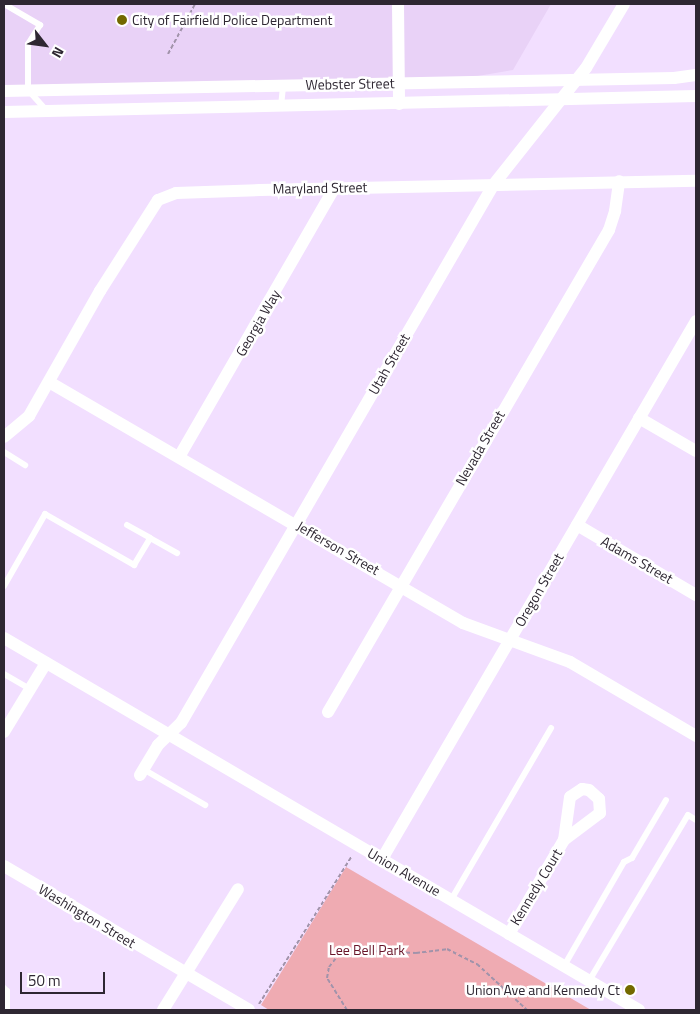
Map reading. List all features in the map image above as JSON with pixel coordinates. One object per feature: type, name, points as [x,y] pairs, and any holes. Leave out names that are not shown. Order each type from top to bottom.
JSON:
[{"type":"street","points":[[398,4],[399,104]]},
{"type":"street","name":"Utah Street","points":[[169,734],[181,723],[494,184],[577,79],[624,4]]},
{"type":"street","name":"Webster Street","points":[[4,91],[696,75]]},
{"type":"street","name":"Webster Street","points":[[4,112],[560,101],[696,96]]},
{"type":"street","name":"Maryland Street","points":[[49,382],[100,291],[158,200],[176,193],[696,180]]},
{"type":"street","name":"Nevada Street","points":[[328,712],[609,230],[615,211],[619,181]]},
{"type":"street","name":"Georgia Way","points":[[179,458],[334,188]]},
{"type":"street","name":"Oregon Street","points":[[382,860],[696,321]]},
{"type":"street","points":[[4,437],[29,416],[49,382]]},
{"type":"street","name":"Jefferson Street","points":[[49,382],[401,584],[463,623],[570,662],[696,736]]},
{"type":"street","points":[[639,418],[696,451]]},
{"type":"street","name":"Adams Street","points":[[577,526],[696,595]]},
{"type":"street","name":"Union Avenue","points":[[4,638],[639,1010]]},
{"type":"street","points":[[4,732],[46,663]]},
{"type":"street","points":[[142,772],[158,745],[169,734]]},
{"type":"street","name":"Kennedy Court","points":[[508,934],[564,840]]},
{"type":"street","name":"Washington Street","points":[[4,866],[186,974],[254,1007]]},
{"type":"street","points":[[163,1010],[238,889]]},
{"type":"lane","points":[[4,4],[40,26],[28,44],[28,90],[46,111]]},
{"type":"lane","points":[[281,106],[283,86]]},
{"type":"lane","points":[[4,452],[25,465]]},
{"type":"lane","points":[[4,586],[45,514],[134,565],[150,538]]},
{"type":"lane","points":[[127,525],[177,553]]},
{"type":"lane","points":[[4,674],[30,689]]},
{"type":"lane","points":[[451,900],[551,728]]},
{"type":"lane","points":[[142,772],[205,805]]},
{"type":"lane","points":[[564,966],[624,862],[632,858],[666,800]]},
{"type":"lane","points":[[589,981],[688,815],[696,820]]},
{"type":"lane","points":[[4,988],[7,991],[7,1010]]},
{"type":"path","points":[[168,54],[195,4]]},
{"type":"path","points":[[254,1007],[353,854]]},
{"type":"path","points":[[347,1010],[327,978],[333,958],[340,953],[359,950],[416,953],[448,950],[477,964],[527,1010]]},
{"type":"shaded area","points":[[4,4],[551,4],[513,70],[396,90],[4,93]]},
{"type":"green space","name":"Lee Bell Park","points":[[346,867],[591,1010],[269,1010],[261,1005]]},
{"type":"place","name":"City of Fairfield Police Department","points":[[122,20]]},
{"type":"place","name":"Union Ave and Kennedy Ct","points":[[630,990]]}]
